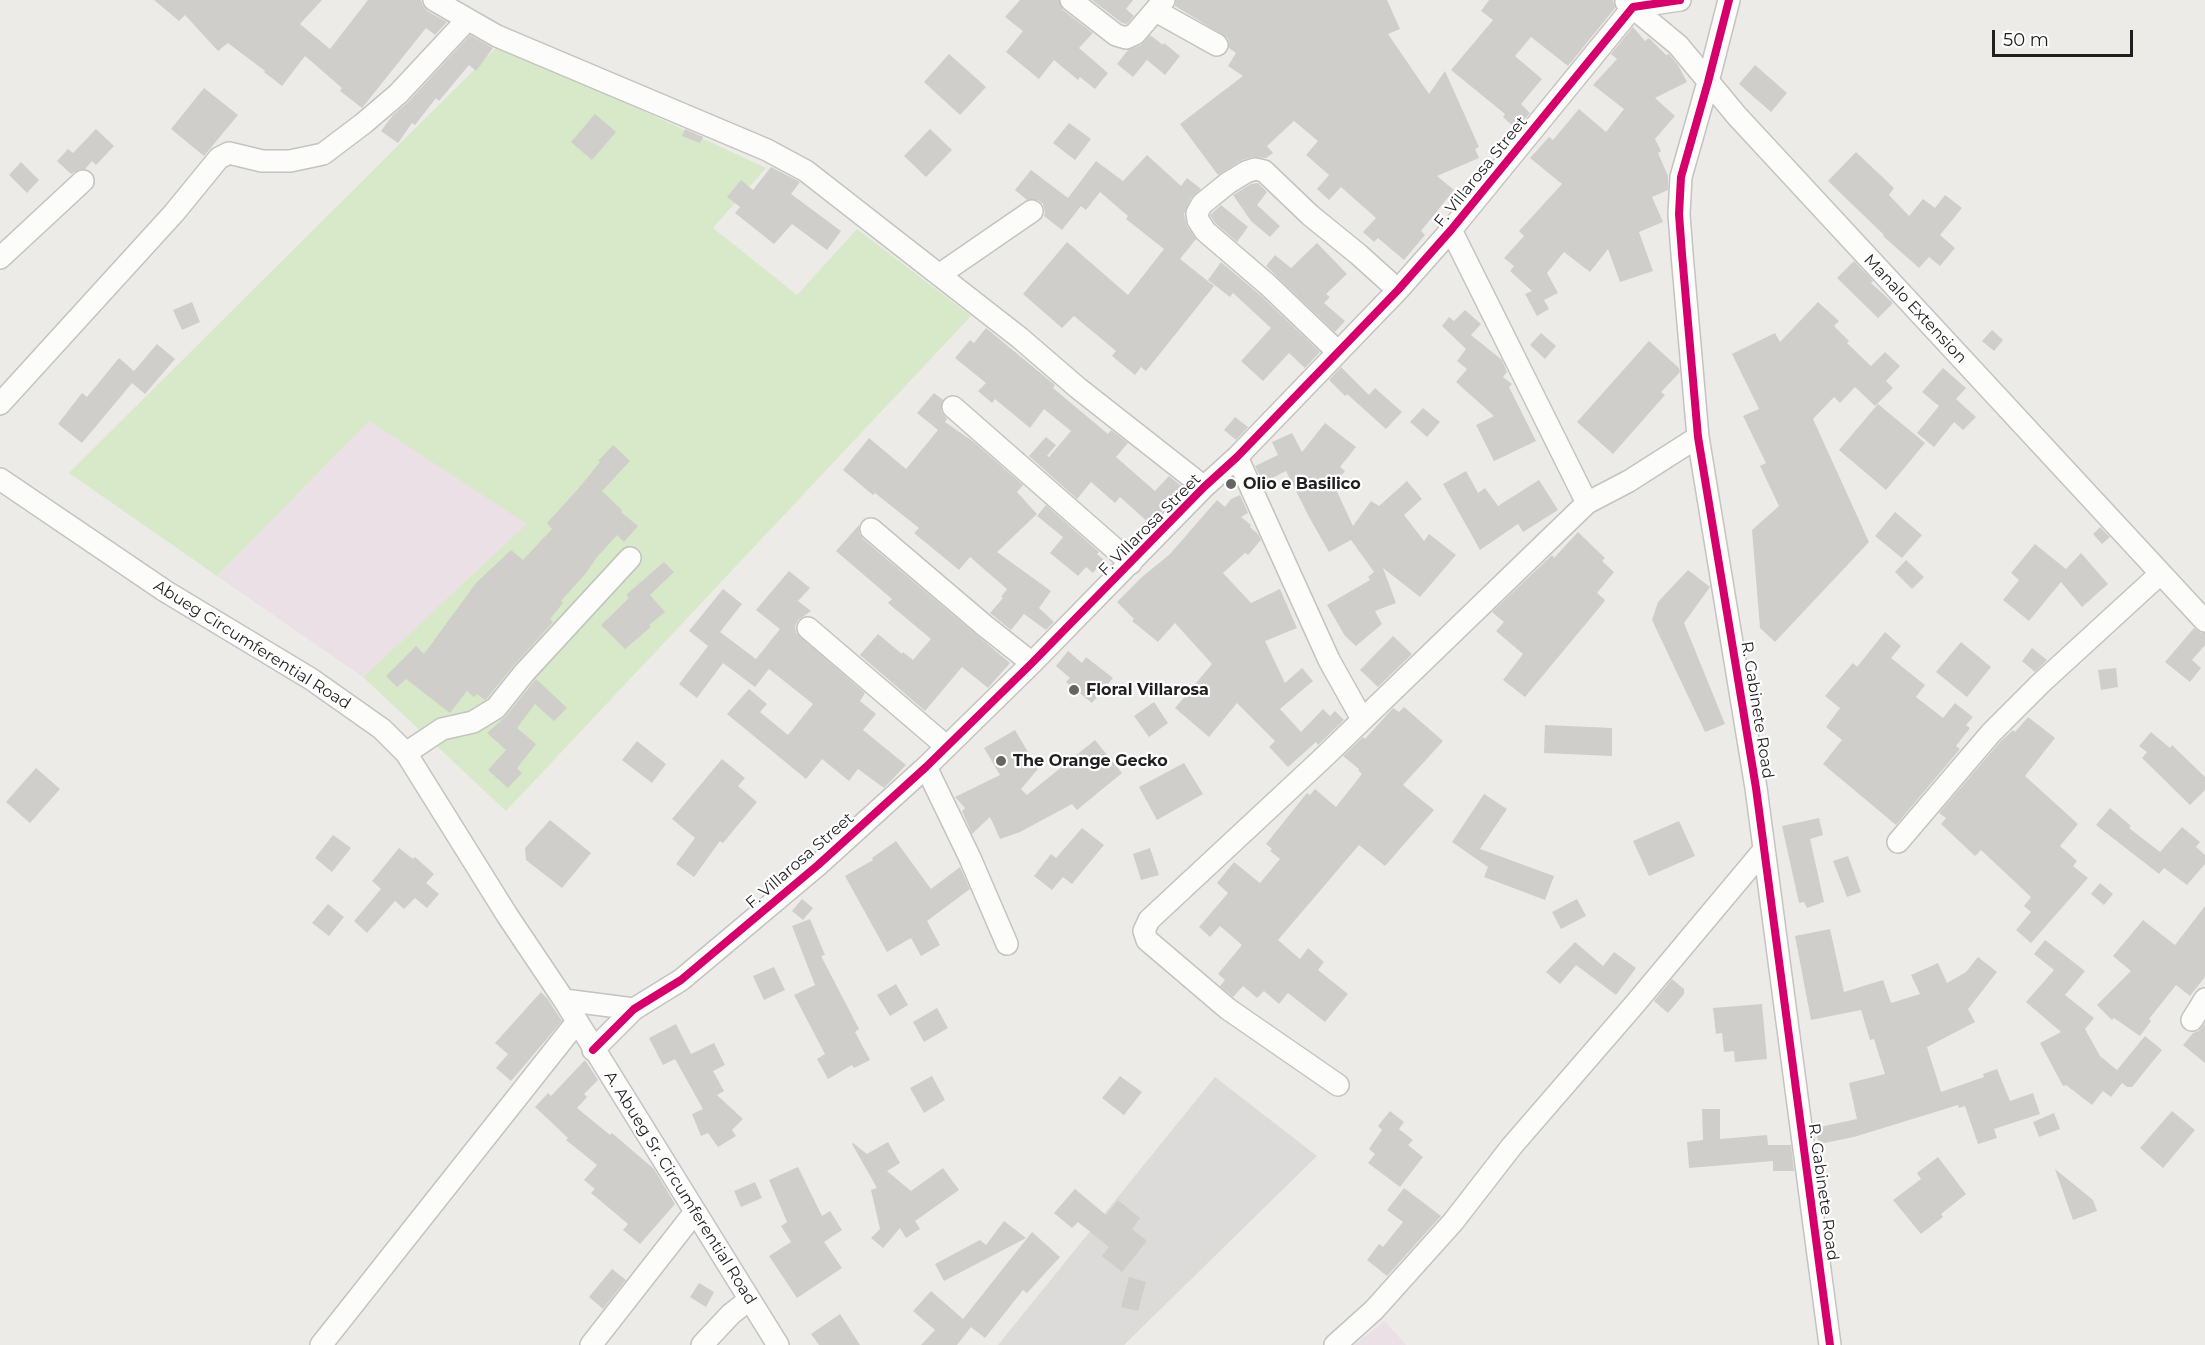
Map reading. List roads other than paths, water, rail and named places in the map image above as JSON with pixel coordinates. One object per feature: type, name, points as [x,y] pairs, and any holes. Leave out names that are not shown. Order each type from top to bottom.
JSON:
[{"type":"street","points":[[1071,0],[1122,38],[1135,34],[1160,5],[1217,45]]},
{"type":"street","points":[[1628,4],[1680,0]]},
{"type":"street","name":"R. Gabinete Road","points":[[1729,0],[1680,177],[1679,214],[1698,437],[1756,788],[1830,1345]]},
{"type":"street","points":[[438,1],[497,36],[767,150],[806,171],[1020,338],[1078,388],[1204,487]]},
{"type":"street","name":"Manalo Extension","points":[[1628,4],[1678,45],[1737,116],[2205,621]]},
{"type":"street","name":"F. Villarosa Street","points":[[593,1050],[634,1009],[681,980],[818,865],[926,766],[1032,663],[1204,487],[1237,457],[1398,290],[1451,231],[1628,4]]},
{"type":"street","points":[[0,404],[174,213],[223,154],[229,153],[262,161],[290,161],[323,154],[398,94],[467,20]]},
{"type":"street","points":[[1338,352],[1268,285],[1206,231],[1198,220],[1197,213],[1202,204],[1246,172],[1255,169],[1264,171],[1310,215],[1398,290]]},
{"type":"street","points":[[0,258],[83,181]]},
{"type":"street","points":[[939,275],[1032,211]]},
{"type":"street","points":[[1451,231],[1587,503]]},
{"type":"street","points":[[953,407],[1131,563]]},
{"type":"street","points":[[1338,1085],[1228,1009],[1148,940],[1144,931],[1149,920],[1587,503],[1629,481],[1698,437]]},
{"type":"street","points":[[1237,457],[1329,660],[1362,719]]},
{"type":"street","name":"Abueg Circumferential Road","points":[[0,479],[165,591],[311,679],[382,729],[406,753],[507,915],[564,1000]]},
{"type":"street","points":[[871,529],[1032,663]]},
{"type":"street","points":[[406,753],[442,729],[472,722],[496,708],[524,673],[630,558]]},
{"type":"street","points":[[1898,842],[1991,733],[2041,683],[2160,574]]},
{"type":"street","points":[[808,628],[946,746]]},
{"type":"street","points":[[926,766],[970,858],[1007,944]]},
{"type":"street","points":[[1335,1345],[1374,1310],[1454,1222],[1512,1146],[1635,1005],[1763,851]]},
{"type":"street","points":[[2192,1020],[2205,999]]},
{"type":"street","points":[[564,1000],[634,1009]]},
{"type":"street","name":"A. Abueg Sr. Circumferential Road","points":[[564,1000],[576,1023],[778,1345]]},
{"type":"street","points":[[321,1345],[576,1023]]},
{"type":"street","points":[[591,1345],[695,1212]]},
{"type":"street","points":[[702,1345],[731,1314],[749,1300]]},
{"type":"place","name":"Olio e Basilico","points":[[1231,484]]},
{"type":"place","name":"Floral Villarosa","points":[[1074,690]]},
{"type":"place","name":"The Orange Gecko","points":[[1001,761]]}]
